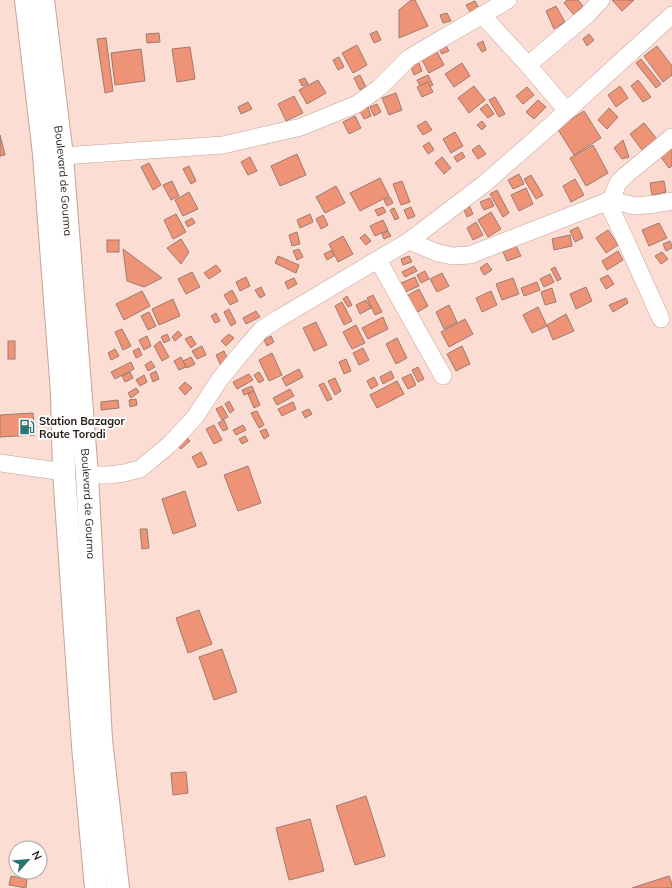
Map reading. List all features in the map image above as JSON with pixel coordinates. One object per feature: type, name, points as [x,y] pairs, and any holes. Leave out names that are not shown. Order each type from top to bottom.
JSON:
[{"type":"highway","name":"Boulevard de Gourma","points":[[26,0],[44,154],[62,393],[64,472],[83,746],[96,888]]},
{"type":"highway","name":"Boulevard de Gourma","points":[[43,0],[62,156],[87,475],[101,740],[118,888]]},
{"type":"highway","points":[[64,472],[87,475]]},
{"type":"street","points":[[62,156],[223,145],[301,127],[357,104],[379,88],[409,58],[508,0]]},
{"type":"street","points":[[528,65],[587,15],[602,0]]},
{"type":"street","points":[[482,15],[528,65],[567,111]]},
{"type":"street","points":[[87,475],[109,475],[140,469],[170,444],[195,417],[220,380],[261,330],[278,318],[409,242],[484,184],[672,15]]},
{"type":"street","points":[[609,201],[618,183],[672,137]]},
{"type":"street","points":[[409,242],[438,253],[452,256],[470,255],[609,201],[634,206],[672,201]]},
{"type":"street","points":[[609,201],[661,319]]},
{"type":"street","points":[[378,260],[443,376]]},
{"type":"street","points":[[0,463],[64,472]]},
{"type":"building","points":[[411,0],[415,0],[428,26],[399,38],[399,10]]},
{"type":"building","points":[[567,0],[578,0],[583,6],[574,15],[564,3]]},
{"type":"building","points":[[612,0],[634,0],[622,11]]},
{"type":"building","points":[[475,1],[480,10],[472,15],[466,5]]},
{"type":"building","points":[[556,6],[565,22],[554,29],[546,11]]},
{"type":"building","points":[[447,13],[451,21],[443,23],[440,15]]},
{"type":"building","points":[[377,31],[381,40],[374,43],[370,34]]},
{"type":"building","points":[[159,33],[160,42],[147,43],[146,34]]},
{"type":"building","points":[[589,34],[594,40],[587,46],[583,39]]},
{"type":"building","points":[[106,38],[113,91],[105,93],[97,39]]},
{"type":"building","points":[[483,41],[486,50],[482,52],[477,44]]},
{"type":"building","points":[[445,44],[449,51],[442,54],[438,48]]},
{"type":"building","points":[[357,45],[367,65],[353,73],[342,53]]},
{"type":"building","points":[[434,46],[444,65],[429,73],[419,54]]},
{"type":"building","points":[[657,46],[672,66],[672,75],[663,82],[644,56]]},
{"type":"building","points":[[190,47],[195,79],[177,82],[172,49]]},
{"type":"building","points":[[141,49],[145,81],[115,85],[111,53]]},
{"type":"building","points":[[339,57],[344,67],[338,70],[333,60]]},
{"type":"building","points":[[641,59],[661,84],[656,88],[636,63]]},
{"type":"building","points":[[418,61],[422,71],[414,75],[410,64]]},
{"type":"building","points":[[462,63],[470,76],[454,87],[445,74]]},
{"type":"building","points":[[360,75],[366,87],[360,90],[354,78]]},
{"type":"building","points":[[428,75],[433,85],[422,90],[417,80]]},
{"type":"building","points":[[305,78],[308,84],[302,86],[299,80]]},
{"type":"building","points":[[318,80],[326,93],[307,104],[299,90]]},
{"type":"building","points":[[638,80],[651,97],[643,102],[631,86]]},
{"type":"building","points":[[428,82],[433,92],[422,97],[417,87]]},
{"type":"building","points":[[474,86],[485,100],[469,113],[458,98]]},
{"type":"building","points":[[620,86],[628,98],[616,107],[608,95]]},
{"type":"building","points":[[527,87],[534,95],[523,104],[516,96]]},
{"type":"building","points":[[396,93],[402,110],[389,115],[382,98]]},
{"type":"building","points":[[294,96],[303,113],[286,121],[278,104]]},
{"type":"building","points":[[495,97],[505,114],[499,117],[489,100]]},
{"type":"building","points":[[538,100],[546,107],[534,119],[526,112]]},
{"type":"building","points":[[248,102],[252,109],[241,114],[238,107]]},
{"type":"building","points":[[377,104],[381,112],[374,116],[370,107]]},
{"type":"building","points":[[487,104],[494,114],[488,118],[480,109]]},
{"type":"building","points":[[368,107],[371,116],[364,119],[360,111]]},
{"type":"building","points":[[609,108],[618,117],[607,129],[598,120]]},
{"type":"building","points":[[584,111],[601,138],[574,155],[557,128]]},
{"type":"building","points":[[355,116],[361,128],[349,134],[343,122]]},
{"type":"building","points":[[426,121],[432,130],[423,135],[417,126]]},
{"type":"building","points":[[482,121],[486,126],[482,130],[477,125]]},
{"type":"building","points":[[644,123],[657,139],[642,150],[630,134]]},
{"type":"building","points":[[455,132],[463,146],[451,153],[443,139]]},
{"type":"building","points":[[0,135],[5,155],[0,156]]},
{"type":"building","points":[[623,140],[629,157],[622,159],[614,148]]},
{"type":"building","points":[[429,142],[434,150],[428,154],[423,146]]},
{"type":"building","points":[[667,144],[672,151],[672,166],[669,168],[657,152]]},
{"type":"building","points":[[479,145],[486,154],[478,159],[472,150]]},
{"type":"building","points":[[593,145],[608,173],[586,186],[570,158]]},
{"type":"building","points":[[462,152],[465,157],[457,162],[454,157]]},
{"type":"building","points":[[297,154],[306,175],[280,186],[271,166]]},
{"type":"building","points":[[250,157],[257,171],[248,175],[241,162]]},
{"type":"building","points":[[442,157],[451,168],[444,174],[435,163]]},
{"type":"building","points":[[149,163],[161,185],[153,190],[141,167]]},
{"type":"building","points":[[189,166],[196,181],[191,184],[183,169]]},
{"type":"building","points":[[519,174],[524,184],[513,189],[508,180]]},
{"type":"building","points":[[531,175],[543,195],[536,199],[524,179]]},
{"type":"building","points":[[380,178],[389,196],[360,211],[350,193]]},
{"type":"building","points":[[575,179],[584,195],[571,202],[563,186]]},
{"type":"building","points":[[172,181],[179,196],[171,200],[163,185]]},
{"type":"building","points":[[402,181],[410,202],[401,205],[393,184]]},
{"type":"building","points":[[664,181],[666,192],[652,195],[650,183]]},
{"type":"building","points":[[336,186],[345,203],[325,213],[316,197]]},
{"type":"building","points":[[526,188],[533,204],[519,211],[511,195]]},
{"type":"building","points":[[497,190],[509,213],[503,217],[490,194]]},
{"type":"building","points":[[189,192],[198,209],[183,216],[175,200]]},
{"type":"building","points":[[390,197],[393,203],[387,206],[384,200]]},
{"type":"building","points":[[490,198],[494,206],[484,210],[480,202]]},
{"type":"building","points":[[469,205],[473,214],[467,217],[463,208]]},
{"type":"building","points":[[383,207],[386,212],[378,216],[375,210]]},
{"type":"building","points":[[411,207],[415,216],[408,219],[404,210]]},
{"type":"building","points":[[394,208],[399,218],[395,220],[390,210]]},
{"type":"building","points":[[491,212],[501,229],[488,237],[478,220]]},
{"type":"building","points":[[176,214],[186,232],[173,239],[164,220]]},
{"type":"building","points":[[310,214],[313,222],[300,228],[297,220]]},
{"type":"building","points":[[323,215],[328,225],[321,229],[316,219]]},
{"type":"building","points":[[192,218],[195,223],[188,227],[185,222]]},
{"type":"building","points":[[383,220],[388,230],[375,236],[370,226]]},
{"type":"building","points":[[476,222],[483,235],[473,240],[467,228]]},
{"type":"building","points":[[659,223],[667,238],[649,246],[642,230]]},
{"type":"building","points":[[578,227],[583,238],[575,242],[570,231]]},
{"type":"building","points":[[608,230],[618,245],[606,253],[596,238]]},
{"type":"building","points":[[388,231],[391,236],[384,239],[382,234]]},
{"type":"building","points":[[297,232],[300,244],[292,246],[289,235]]},
{"type":"building","points":[[365,234],[371,241],[366,245],[360,238]]},
{"type":"building","points":[[570,235],[572,246],[554,250],[552,239]]},
{"type":"building","points":[[343,236],[353,254],[338,262],[329,244]]},
{"type":"building","points":[[181,239],[189,252],[181,264],[167,248]]},
{"type":"building","points":[[107,240],[119,240],[119,252],[107,252]]},
{"type":"building","points":[[670,241],[672,248],[666,251],[663,244]]},
{"type":"building","points":[[516,246],[521,256],[507,261],[503,252]]},
{"type":"building","points":[[123,249],[162,278],[144,287],[127,281]]},
{"type":"building","points":[[299,249],[303,257],[297,260],[293,251]]},
{"type":"building","points":[[332,250],[334,256],[327,260],[324,254]]},
{"type":"building","points":[[618,251],[623,260],[607,270],[602,261]]},
{"type":"building","points":[[662,252],[668,259],[661,264],[655,256]]},
{"type":"building","points":[[278,256],[299,265],[296,273],[275,263]]},
{"type":"building","points":[[409,256],[412,262],[403,265],[401,259]]},
{"type":"building","points":[[487,263],[492,270],[484,275],[480,268]]},
{"type":"building","points":[[216,265],[221,271],[209,279],[204,273]]},
{"type":"building","points":[[414,266],[417,271],[405,277],[402,272]]},
{"type":"building","points":[[555,267],[561,279],[557,281],[551,269]]},
{"type":"building","points":[[425,271],[429,279],[421,283],[417,275]]},
{"type":"building","points":[[192,272],[200,287],[186,294],[178,279]]},
{"type":"building","points":[[442,273],[449,286],[437,292],[430,279]]},
{"type":"building","points":[[550,274],[554,282],[544,287],[540,279]]},
{"type":"building","points":[[608,275],[614,284],[606,289],[600,279]]},
{"type":"building","points":[[246,277],[250,286],[240,291],[236,282]]},
{"type":"building","points":[[415,277],[419,286],[403,293],[399,284]]},
{"type":"building","points":[[294,278],[297,284],[288,289],[285,282]]},
{"type":"building","points":[[513,278],[519,294],[502,300],[496,284]]},
{"type":"building","points":[[537,282],[540,290],[524,296],[521,288]]},
{"type":"building","points":[[261,287],[265,295],[260,298],[255,290]]},
{"type":"building","points":[[586,287],[592,301],[576,309],[570,294]]},
{"type":"building","points":[[552,288],[556,302],[545,305],[541,292]]},
{"type":"building","points":[[419,289],[428,306],[414,314],[405,297]]},
{"type":"building","points":[[232,290],[238,301],[230,305],[224,295]]},
{"type":"building","points":[[142,291],[150,306],[124,320],[116,304]]},
{"type":"building","points":[[491,291],[497,305],[482,312],[476,298]]},
{"type":"building","points":[[373,295],[382,312],[375,315],[367,298]]},
{"type":"building","points":[[347,296],[352,305],[348,307],[343,299]]},
{"type":"building","points":[[626,298],[628,303],[613,312],[609,305]]},
{"type":"building","points":[[173,299],[180,316],[159,325],[152,309]]},
{"type":"building","points":[[366,300],[371,308],[360,314],[356,305]]},
{"type":"building","points":[[342,302],[352,321],[344,325],[335,306]]},
{"type":"building","points":[[449,305],[457,322],[444,329],[436,312]]},
{"type":"building","points":[[538,307],[547,326],[532,333],[523,315]]},
{"type":"building","points":[[229,309],[236,323],[231,326],[224,312]]},
{"type":"building","points":[[256,311],[260,317],[246,324],[243,318]]},
{"type":"building","points":[[149,312],[156,326],[148,330],[141,316]]},
{"type":"building","points":[[216,313],[220,321],[215,323],[211,316]]},
{"type":"building","points":[[566,314],[574,331],[553,340],[547,325]]},
{"type":"building","points":[[383,317],[388,329],[368,339],[362,328]]},
{"type":"building","points":[[465,319],[473,334],[449,347],[441,332]]},
{"type":"building","points":[[316,322],[327,345],[314,351],[303,328]]},
{"type":"building","points":[[356,325],[365,343],[352,349],[343,332]]},
{"type":"building","points":[[122,329],[131,346],[123,350],[115,332]]},
{"type":"building","points":[[178,331],[182,335],[175,341],[172,337]]},
{"type":"building","points":[[167,334],[170,340],[164,343],[161,337]]},
{"type":"building","points":[[229,334],[234,338],[226,346],[221,341]]},
{"type":"building","points":[[147,336],[151,346],[144,350],[139,340]]},
{"type":"building","points":[[191,336],[196,344],[191,348],[185,339]]},
{"type":"building","points":[[271,336],[274,342],[267,346],[264,340]]},
{"type":"building","points":[[397,338],[407,358],[396,364],[386,344]]},
{"type":"building","points":[[8,341],[15,341],[15,359],[8,359]]},
{"type":"building","points":[[160,341],[169,357],[162,361],[154,346]]},
{"type":"building","points":[[202,346],[206,355],[197,359],[192,351]]},
{"type":"building","points":[[462,346],[470,364],[456,371],[447,354]]},
{"type":"building","points":[[139,348],[142,355],[136,358],[133,351]]},
{"type":"building","points":[[363,348],[369,360],[359,365],[353,353]]},
{"type":"building","points":[[115,349],[119,356],[111,360],[108,353]]},
{"type":"building","points":[[224,351],[229,362],[221,366],[216,355]]},
{"type":"building","points":[[272,353],[282,375],[269,381],[259,360]]},
{"type":"building","points":[[181,357],[186,367],[179,370],[174,361]]},
{"type":"building","points":[[191,357],[195,364],[187,368],[183,361]]},
{"type":"building","points":[[346,359],[351,371],[344,374],[339,362]]},
{"type":"building","points":[[151,361],[155,367],[148,371],[145,365]]},
{"type":"building","points":[[131,362],[134,369],[115,379],[111,372]]},
{"type":"building","points":[[418,367],[424,379],[418,382],[412,370]]},
{"type":"building","points":[[299,369],[303,377],[286,386],[282,378]]},
{"type":"building","points":[[156,371],[159,379],[153,382],[150,374]]},
{"type":"building","points":[[391,371],[394,378],[383,384],[380,377]]},
{"type":"building","points":[[130,372],[133,378],[125,382],[122,376]]},
{"type":"building","points":[[259,372],[264,380],[259,383],[254,375]]},
{"type":"building","points":[[249,374],[253,380],[237,389],[233,382]]},
{"type":"building","points":[[411,374],[416,385],[408,389],[402,378]]},
{"type":"building","points":[[144,375],[147,382],[140,386],[136,380]]},
{"type":"building","points":[[374,377],[378,385],[371,389],[367,381]]},
{"type":"building","points":[[335,378],[341,391],[335,395],[328,381]]},
{"type":"building","points":[[397,381],[404,394],[377,408],[370,395]]},
{"type":"building","points":[[185,382],[192,388],[185,395],[179,388]]},
{"type":"building","points":[[324,383],[332,399],[327,401],[319,385]]},
{"type":"building","points":[[252,386],[254,391],[244,395],[242,390]]},
{"type":"building","points":[[136,388],[139,392],[131,398],[128,393]]},
{"type":"building","points":[[290,389],[294,396],[277,405],[273,398]]},
{"type":"building","points":[[254,391],[260,405],[254,408],[248,394]]},
{"type":"building","points":[[136,399],[137,405],[130,407],[129,400]]},
{"type":"building","points":[[118,400],[119,408],[101,410],[101,402]]},
{"type":"building","points":[[229,401],[234,410],[230,413],[225,404]]},
{"type":"building","points":[[293,402],[296,409],[282,416],[278,409]]},
{"type":"building","points":[[222,406],[228,417],[222,420],[216,409]]},
{"type":"building","points":[[309,409],[312,414],[305,418],[302,412]]},
{"type":"building","points":[[257,411],[264,425],[259,428],[251,413]]},
{"type":"building","points":[[33,413],[35,435],[0,437],[0,415]]},
{"type":"building","points":[[224,420],[228,429],[223,431],[218,423]]},
{"type":"building","points":[[214,425],[222,440],[214,444],[206,429]]},
{"type":"building","points":[[243,425],[246,430],[236,435],[233,430]]},
{"type":"building","points":[[266,429],[269,436],[264,439],[260,431]]},
{"type":"building","points":[[245,436],[248,441],[242,444],[239,439]]},
{"type":"building","points":[[187,438],[190,441],[181,449],[178,446]]},
{"type":"building","points":[[201,452],[207,464],[198,468],[192,457]]},
{"type":"building","points":[[248,466],[261,503],[238,511],[224,475]]},
{"type":"building","points":[[185,491],[196,526],[173,534],[162,499]]},
{"type":"building","points":[[140,529],[147,529],[149,548],[142,549]]},
{"type":"building","points":[[199,610],[212,644],[188,653],[176,618]]},
{"type":"building","points":[[222,649],[237,692],[214,700],[199,657]]},
{"type":"building","points":[[186,772],[188,793],[173,795],[171,773]]},
{"type":"building","points":[[366,796],[385,856],[355,865],[336,806]]},
{"type":"building","points":[[310,819],[324,871],[289,880],[276,828]]},
{"type":"building","points":[[669,876],[672,888],[632,888]]},
{"type":"building","points":[[10,880],[27,880],[26,888],[9,885]]},
{"type":"place","name":"Station Bazagor Route Torodi","points":[[27,427]]}]
